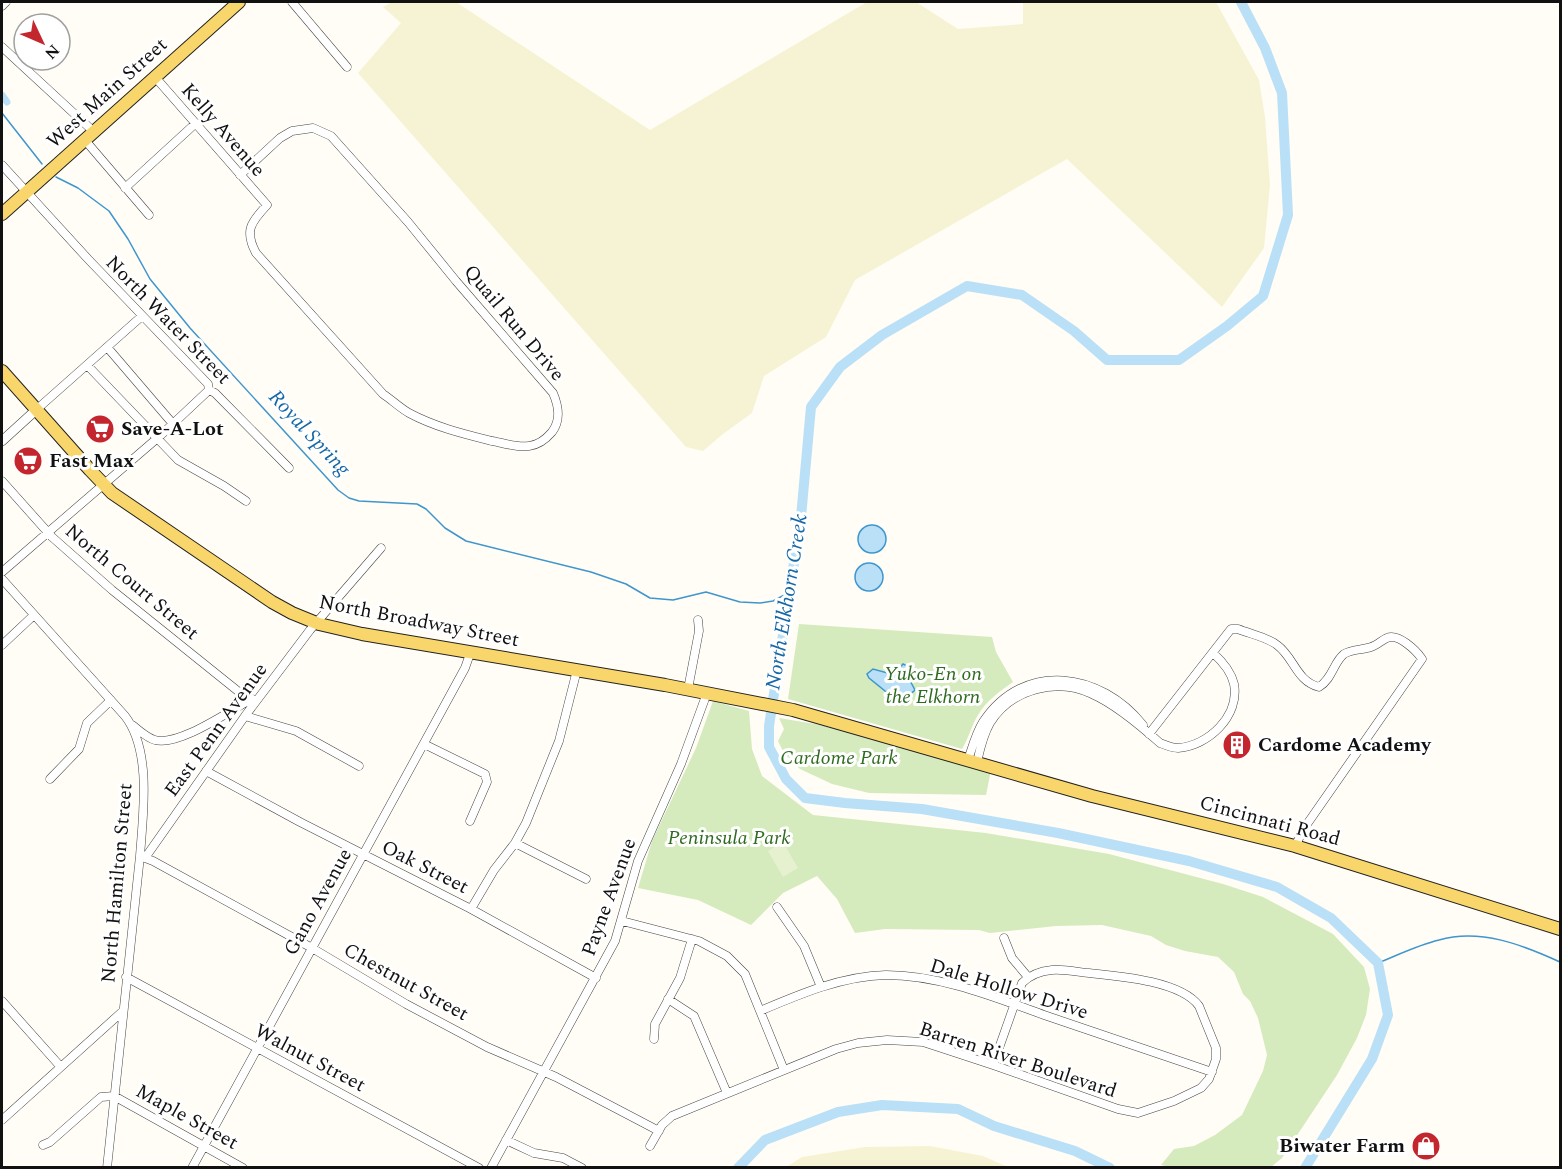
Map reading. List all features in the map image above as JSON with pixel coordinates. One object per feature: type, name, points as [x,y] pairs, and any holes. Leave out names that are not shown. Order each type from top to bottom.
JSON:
[{"type":"main road","name":"West Main Street","points":[[2,214],[234,3]]},
{"type":"main road","name":"North Broadway Street","points":[[2,371],[103,485],[133,509],[292,613],[317,623],[362,634],[688,689],[793,710]]},
{"type":"main road","name":"Cincinnati Road","points":[[793,710],[1092,796],[1295,846],[1560,929]]},
{"type":"street","points":[[2,6],[6,2]]},
{"type":"street","points":[[292,2],[347,67]]},
{"type":"street","points":[[2,47],[89,136],[125,188],[149,215]]},
{"type":"street","name":"Kelly Avenue","points":[[155,77],[267,205]]},
{"type":"street","points":[[125,188],[196,123]]},
{"type":"street","name":"Quail Run Drive","points":[[240,175],[280,138],[292,131],[313,128],[332,136],[553,393],[559,412],[555,428],[545,440],[528,447],[467,435],[437,426],[408,412],[383,394],[256,253],[249,231],[255,218],[267,205]]},
{"type":"street","name":"North Water Street","points":[[2,165],[208,384],[209,390],[215,393],[289,468]]},
{"type":"street","points":[[2,441],[142,316]]},
{"type":"street","points":[[106,347],[173,424]]},
{"type":"street","points":[[87,365],[178,460],[246,501]]},
{"type":"street","points":[[2,572],[156,439],[209,390]]},
{"type":"street","name":"North Court Street","points":[[2,481],[48,532],[112,590],[249,700]]},
{"type":"street","name":"East Penn Avenue","points":[[143,857],[245,716],[317,623],[381,548]]},
{"type":"street","name":"North Hamilton Street","points":[[2,579],[131,724],[139,747],[142,767],[143,857],[126,977],[107,1167]]},
{"type":"street","points":[[2,645],[34,615]]},
{"type":"street","points":[[688,689],[699,632],[698,620]]},
{"type":"street","points":[[1149,734],[1232,629],[1238,629],[1276,643],[1289,657],[1298,674],[1313,686],[1319,687],[1329,679],[1346,653],[1370,648],[1389,637],[1395,637],[1418,653],[1422,658],[1305,827],[1295,846]]},
{"type":"street","name":"Gano Avenue","points":[[192,1167],[424,744],[465,668],[471,651]]},
{"type":"street","points":[[972,761],[983,723],[996,707],[1020,688],[1040,681],[1072,681],[1091,685],[1134,715],[1149,734],[1160,742],[1176,748],[1200,741],[1213,734],[1225,721],[1233,702],[1234,684],[1226,665],[1213,653]]},
{"type":"street","points":[[471,909],[526,823],[559,741],[578,670]]},
{"type":"street","name":"Payne Avenue","points":[[491,1167],[611,950],[645,844],[681,764],[707,693]]},
{"type":"street","points":[[139,747],[178,738],[195,731],[249,700],[261,696]]},
{"type":"street","points":[[50,779],[79,749],[87,723],[111,700]]},
{"type":"street","points":[[245,716],[296,731],[359,766]]},
{"type":"street","points":[[131,724],[157,741]]},
{"type":"street","points":[[424,744],[485,774],[487,782],[470,821]]},
{"type":"street","name":"Oak Street","points":[[206,771],[471,909],[596,978]]},
{"type":"street","points":[[515,843],[586,879]]},
{"type":"street","name":"Chestnut Street","points":[[143,857],[312,948],[487,1047],[543,1072],[659,1131]]},
{"type":"street","points":[[777,907],[804,946],[821,987]]},
{"type":"street","points":[[622,921],[692,939],[713,947],[727,956],[745,975],[784,1070]]},
{"type":"street","points":[[1004,938],[1012,958],[1028,977]]},
{"type":"street","points":[[654,1040],[655,1024],[684,967],[692,939]]},
{"type":"street","points":[[993,1065],[1022,983],[1028,977],[1055,969],[1140,978],[1184,993],[1195,1000],[1216,1048],[1216,1059],[1212,1072]]},
{"type":"street","name":"Dale Hollow Drive","points":[[760,1011],[821,987],[862,977],[887,975],[934,980],[1015,1004],[1212,1072]]},
{"type":"street","name":"Walnut Street","points":[[126,977],[479,1167]]},
{"type":"street","points":[[668,999],[694,1016],[727,1093]]},
{"type":"street","points":[[2,1001],[60,1066]]},
{"type":"street","points":[[2,1119],[123,1011]]},
{"type":"street","name":"Barren River Boulevard","points":[[650,1146],[672,1116],[836,1049],[858,1043],[887,1040],[923,1042],[1118,1109],[1138,1113],[1174,1101],[1201,1088],[1212,1072]]},
{"type":"street","points":[[43,1145],[50,1143],[101,1097],[114,1096]]},
{"type":"street","name":"Maple Street","points":[[114,1096],[243,1167]]},
{"type":"street","points":[[506,1140],[534,1153],[563,1158],[582,1167]]},
{"type":"shaded area","points":[[392,2],[456,2],[650,130],[867,2],[916,2],[958,29],[1023,24],[1023,2],[1216,2],[1259,80],[1265,117],[1270,185],[1264,248],[1222,307],[1067,159],[855,280],[826,337],[764,376],[752,413],[703,451],[686,447],[358,73],[401,23],[383,7]]},
{"type":"shaded area","points":[[930,1146],[983,1156],[1008,1167],[786,1167],[802,1157],[865,1147]]},
{"type":"green space","name":"Yuko-En on the Elkhorn","points":[[799,624],[992,637],[996,652],[1013,682],[981,710],[962,749],[788,699]]},
{"type":"green space","name":"Peninsula Park","points":[[713,701],[749,711],[752,749],[762,776],[813,815],[986,833],[1109,854],[1263,897],[1333,934],[1364,967],[1370,989],[1366,1015],[1357,1038],[1337,1075],[1282,1158],[1271,1167],[1171,1167],[1161,1165],[1174,1149],[1194,1146],[1215,1135],[1242,1115],[1263,1071],[1267,1055],[1258,1018],[1250,1001],[1243,994],[1234,972],[1218,957],[1185,951],[1166,945],[1151,936],[1102,925],[1056,926],[990,933],[979,930],[885,929],[855,933],[837,899],[817,876],[783,893],[751,925],[698,900],[638,888],[652,841],[696,748]]},
{"type":"green space","name":"Cardome Park","points":[[779,718],[821,725],[991,770],[986,795],[869,793],[832,784],[800,769],[784,753],[778,741],[784,729]]},
{"type":"green space","points":[[783,842],[798,868],[783,877],[768,851]]},
{"type":"water","points":[[872,525],[882,529],[886,539],[882,549],[872,553],[862,549],[858,539],[862,529]]},
{"type":"water","points":[[869,563],[879,567],[883,577],[879,587],[869,591],[859,587],[855,577],[859,567]]},
{"type":"water","points":[[903,664],[909,667],[907,675],[915,690],[900,703],[867,674],[873,669],[891,674]]},
{"type":"waterway","name":"North Elkhorn Creek","points":[[1241,2],[1265,48],[1282,93],[1288,215],[1263,296],[1227,326],[1179,360],[1107,360],[1074,331],[1022,295],[967,286],[882,335],[840,367],[811,407],[801,517],[769,726],[769,747],[786,779],[805,798],[922,809],[1058,833],[1189,861],[1277,887],[1331,918],[1378,963],[1388,1015],[1372,1059],[1305,1168]]},
{"type":"waterway","points":[[2,95],[7,102]]},
{"type":"waterway","name":"Royal Spring","points":[[2,113],[42,164]]},
{"type":"waterway","name":"Royal Spring","points":[[56,177],[78,188],[109,211],[128,239],[150,279],[190,328],[338,490],[349,498],[359,501],[417,504],[426,509],[445,528],[466,541],[591,572],[626,584],[650,598],[673,600],[706,592],[740,602],[760,603],[773,601],[790,592]]},
{"type":"waterway","points":[[1378,963],[1431,942],[1470,936],[1516,944],[1560,962]]},
{"type":"waterway","name":"North Elkhorn Creek","points":[[738,1168],[765,1140],[838,1112],[882,1105],[958,1109],[994,1126],[1075,1151],[1110,1168]]},
{"type":"place","name":"Save-A-Lot","points":[[100,429]]},
{"type":"place","name":"Fast Max","points":[[28,461]]},
{"type":"place","name":"Cardome Academy","points":[[1237,745]]},
{"type":"place","name":"Biwater Farm","points":[[1426,1146]]}]
